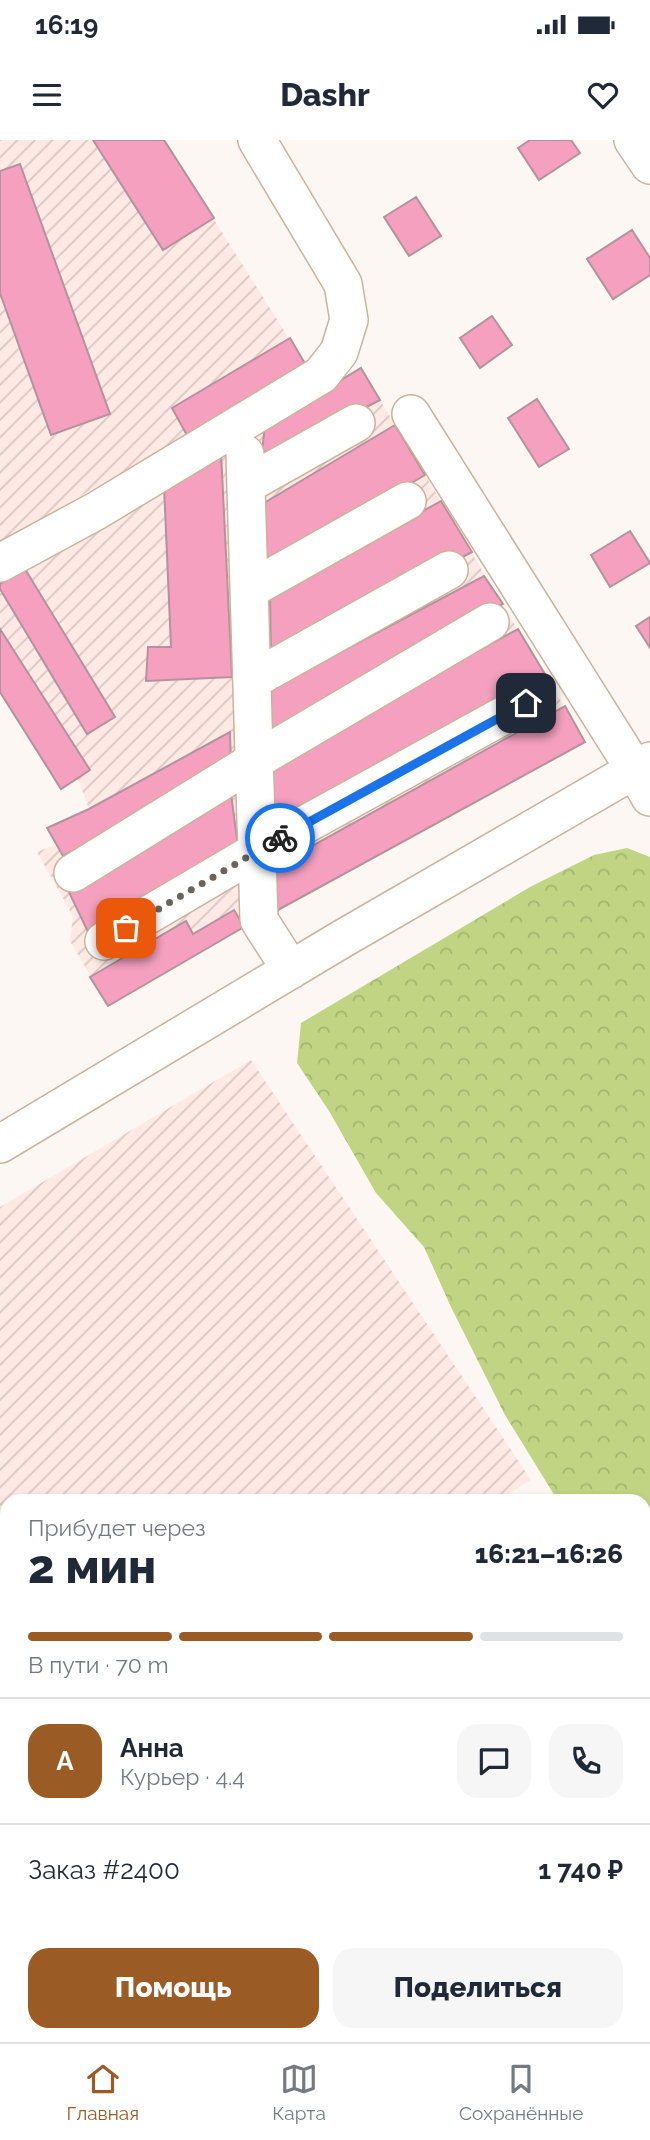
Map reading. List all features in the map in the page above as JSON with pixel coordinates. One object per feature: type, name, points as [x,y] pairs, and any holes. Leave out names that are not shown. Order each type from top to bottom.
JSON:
[{"type":"street","points":[[0,563],[96,511],[321,375],[340,352],[349,320],[343,284],[257,140]]},
{"type":"street","points":[[633,140],[650,165]]},
{"type":"street","points":[[0,1144],[291,970],[645,776],[411,414]]},
{"type":"street","points":[[291,970],[259,919],[245,469],[356,423]]},
{"type":"street","points":[[249,590],[407,501]]},
{"type":"street","points":[[252,681],[449,570]]},
{"type":"street","points":[[73,873],[254,761],[490,622]]},
{"type":"street","points":[[104,941],[257,851],[526,703]]},
{"type":"shaded area","points":[[0,140],[164,140],[307,367],[0,542]]},
{"type":"shaded area","points":[[361,368],[585,742],[244,927],[108,1006],[70,941],[73,916],[37,852],[57,844],[89,809],[78,779],[61,789],[0,692],[0,584]]},
{"type":"shaded area","points":[[251,1060],[531,1480],[508,1494],[0,1494],[0,1207]]},
{"type":"green space","points":[[627,848],[650,857],[650,1494],[554,1494],[505,1415],[424,1247],[376,1193],[329,1111],[297,1063],[301,1023],[530,887],[594,855]]},
{"type":"building","points":[[93,140],[164,140],[214,218],[163,250]]},
{"type":"building","points":[[530,140],[571,140],[580,153],[539,180],[518,148]]},
{"type":"building","points":[[20,164],[110,414],[51,435],[0,293],[0,171]]},
{"type":"building","points":[[416,197],[441,236],[409,256],[384,217]]},
{"type":"building","points":[[632,230],[650,258],[650,275],[613,299],[587,259]]},
{"type":"building","points":[[492,316],[512,345],[480,368],[460,338]]},
{"type":"building","points":[[290,338],[307,367],[188,437],[172,408]]},
{"type":"building","points":[[361,368],[380,400],[277,453],[262,451],[265,426]]},
{"type":"building","points":[[537,399],[569,449],[539,467],[508,418]]},
{"type":"building","points":[[395,425],[425,475],[277,562],[262,558],[259,506]]},
{"type":"building","points":[[221,452],[232,677],[146,681],[148,647],[171,647],[164,486]]},
{"type":"building","points":[[441,501],[472,552],[271,658],[270,596]]},
{"type":"building","points":[[630,531],[650,563],[610,587],[591,555]]},
{"type":"building","points":[[25,569],[115,717],[87,734],[0,589],[0,584]]},
{"type":"building","points":[[484,576],[503,604],[267,734],[267,691]]},
{"type":"building","points":[[650,617],[650,648],[636,626]]},
{"type":"building","points":[[0,629],[90,770],[61,789],[0,692]]},
{"type":"building","points":[[518,629],[546,676],[268,830],[267,765]]},
{"type":"building","points":[[565,706],[585,742],[267,916],[265,872]]},
{"type":"building","points":[[230,732],[231,769],[63,856],[47,828],[89,809]]},
{"type":"building","points":[[231,793],[239,855],[90,936],[67,888]]},
{"type":"building","points":[[234,910],[244,927],[108,1006],[90,977],[186,921],[193,934]]},
{"type":"way so far","points":[[126,928],[280,838]]},
{"type":"route","points":[[280,838],[526,703]]}]
